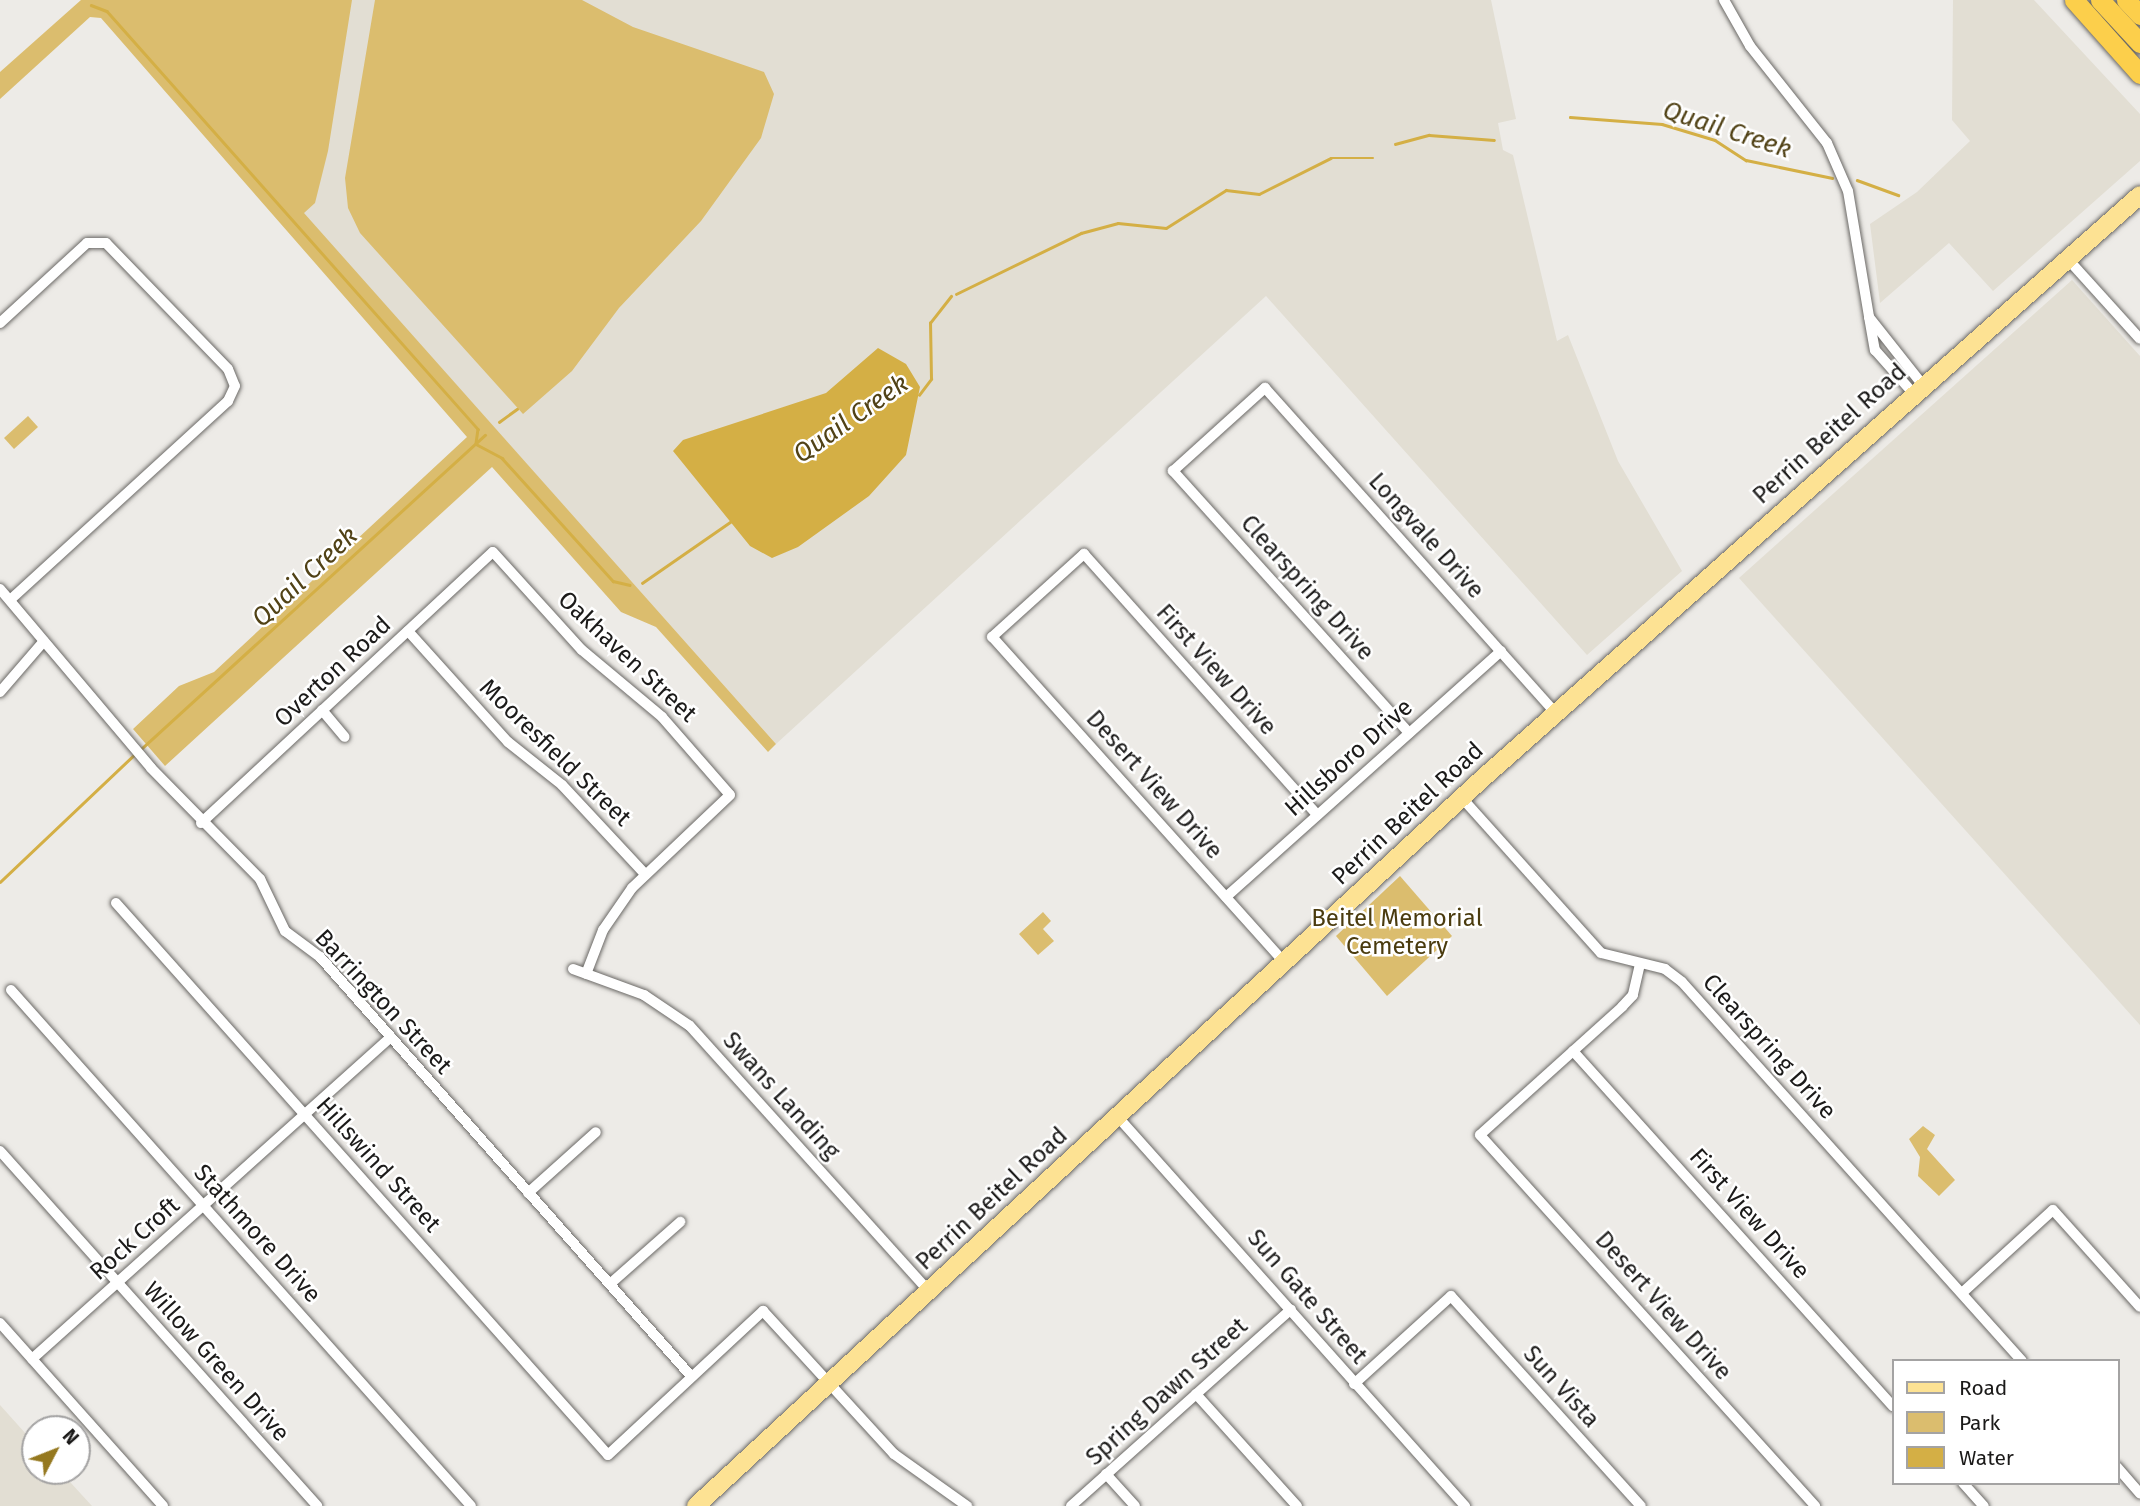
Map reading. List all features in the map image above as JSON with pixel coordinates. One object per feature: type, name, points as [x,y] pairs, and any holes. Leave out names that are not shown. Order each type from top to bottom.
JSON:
[{"type":"highway","points":[[2074,0],[2140,74]]},
{"type":"highway","points":[[2100,0],[2140,43]]},
{"type":"highway","points":[[2126,0],[2140,15]]},
{"type":"main road","name":"Perrin Beitel Road","points":[[696,1506],[1462,798],[2138,194]]},
{"type":"street","points":[[1724,0],[1838,165],[1875,350],[1917,389]]},
{"type":"street","points":[[0,323],[80,248],[99,242],[112,245],[234,379],[228,401],[10,600]]},
{"type":"street","points":[[2066,257],[2140,339]]},
{"type":"street","name":"Clearspring Drive","points":[[1265,388],[1173,471],[1409,733]]},
{"type":"street","name":"Longvale Drive","points":[[1265,388],[1556,713]]},
{"type":"street","name":"Overton Road","points":[[201,823],[493,552]]},
{"type":"street","name":"Oakhaven Street","points":[[493,552],[582,650],[671,726],[730,795],[645,874]]},
{"type":"street","name":"Desert View Drive","points":[[1084,554],[992,637],[1284,962]]},
{"type":"street","name":"First View Drive","points":[[1084,554],[1317,815]]},
{"type":"street","name":"Barrington Street","points":[[0,589],[151,768],[201,823],[260,879],[285,931],[320,957],[691,1377]]},
{"type":"street","name":"Mooresfield Street","points":[[408,631],[508,742],[569,792],[645,874]]},
{"type":"street","points":[[0,692],[44,641]]},
{"type":"street","name":"Hillsboro Drive","points":[[1226,897],[1500,651]]},
{"type":"street","points":[[322,710],[345,737]]},
{"type":"street","name":"Clearspring Drive","points":[[1462,798],[1593,945],[1611,958],[1665,969],[1682,982],[2020,1359]]},
{"type":"street","points":[[586,974],[615,909],[645,874]]},
{"type":"street","name":"Hillswind Street","points":[[116,903],[608,1455],[691,1377]]},
{"type":"street","points":[[1573,1051],[1633,995],[1640,964]]},
{"type":"street","name":"Swans Landing","points":[[573,969],[644,995],[690,1026],[929,1291]]},
{"type":"street","name":"Stathmore Drive","points":[[11,990],[471,1506]]},
{"type":"street","name":"Rock Croft","points":[[32,1359],[391,1037]]},
{"type":"street","name":"Desert View Drive","points":[[1573,1051],[1480,1135],[1815,1506]]},
{"type":"street","name":"First View Drive","points":[[1573,1051],[1892,1405]]},
{"type":"street","name":"Sun Gate Street","points":[[1116,1116],[1465,1506]]},
{"type":"street","points":[[528,1193],[596,1132]]},
{"type":"street","name":"Willow Green Drive","points":[[0,1151],[317,1506]]},
{"type":"street","points":[[1962,1293],[2053,1210],[2140,1307]]},
{"type":"street","points":[[610,1284],[680,1222]]},
{"type":"street","name":"Sun Vista","points":[[1354,1384],[1451,1296],[1641,1506]]},
{"type":"street","name":"Spring Dawn Street","points":[[1071,1506],[1291,1309]]},
{"type":"street","points":[[691,1377],[763,1311],[894,1454],[967,1506]]},
{"type":"street","points":[[0,1323],[163,1506]]},
{"type":"street","points":[[1196,1394],[1297,1506]]},
{"type":"street","points":[[2119,1469],[2140,1493]]},
{"type":"street","points":[[1106,1474],[1135,1506]]},
{"type":"street","points":[[1965,1485],[1984,1506]]},
{"type":"shaded area","points":[[113,0],[1491,0],[1516,119],[1498,123],[1503,150],[1513,155],[1557,341],[1568,335],[1618,461],[1682,571],[1587,655],[1266,296],[776,744]]},
{"type":"shaded area","points":[[1953,0],[2034,0],[2140,114],[2140,161],[1993,291],[1949,243],[1880,303],[1870,224],[1917,192],[1970,141],[1952,120]]},
{"type":"shaded area","points":[[2072,280],[2140,356],[2140,1025],[1739,578]]},
{"type":"shaded area","points":[[0,1405],[21,1428],[21,1485],[73,1485],[92,1506],[0,1506]]},
{"type":"green space","points":[[81,0],[352,0],[328,151],[315,203],[304,213],[776,744],[768,752],[656,627],[621,612],[492,467],[165,766],[133,729],[179,686],[214,672],[467,437],[101,18],[90,17],[0,99],[0,72]]},
{"type":"green space","points":[[375,0],[582,0],[633,27],[764,72],[774,94],[761,138],[701,221],[619,308],[572,371],[523,414],[360,233],[348,208],[345,178]]},
{"type":"green space","points":[[28,416],[38,427],[14,449],[4,438]]},
{"type":"green space","name":"Beitel Memorial Cemetery","points":[[1400,876],[1452,936],[1387,996],[1336,936]]},
{"type":"green space","points":[[1043,912],[1051,921],[1043,929],[1054,941],[1038,955],[1019,934]]},
{"type":"green space","points":[[1923,1126],[1935,1135],[1927,1149],[1955,1180],[1939,1196],[1918,1176],[1920,1157],[1909,1139]]},
{"type":"water","points":[[878,348],[906,364],[920,387],[906,455],[869,496],[798,547],[772,558],[750,546],[673,451],[683,440],[826,393]]},
{"type":"waterway","points":[[91,5],[107,11],[478,429],[476,444]]},
{"type":"waterway","name":"Quail Creek","points":[[1570,117],[1662,124],[1715,140],[1746,160],[1832,178]]},
{"type":"waterway","name":"Quail Creek","points":[[1395,144],[1429,135],[1494,140]]},
{"type":"waterway","name":"Quail Creek","points":[[956,294],[1081,233],[1118,223],[1166,228],[1226,190],[1259,194],[1331,158],[1373,158]]},
{"type":"waterway","name":"Quail Creek","points":[[1857,180],[1898,195]]},
{"type":"waterway","name":"Quail Creek","points":[[919,395],[931,379],[930,323],[951,296]]},
{"type":"waterway","points":[[499,422],[517,409]]},
{"type":"waterway","name":"Quail Creek","points":[[140,750],[485,435]]},
{"type":"waterway","name":"Quail Creek","points":[[476,444],[502,458],[613,581],[630,585]]},
{"type":"waterway","name":"Quail Creek","points":[[642,583],[730,522]]},
{"type":"waterway","name":"Quail Creek","points":[[0,882],[135,754]]}]
